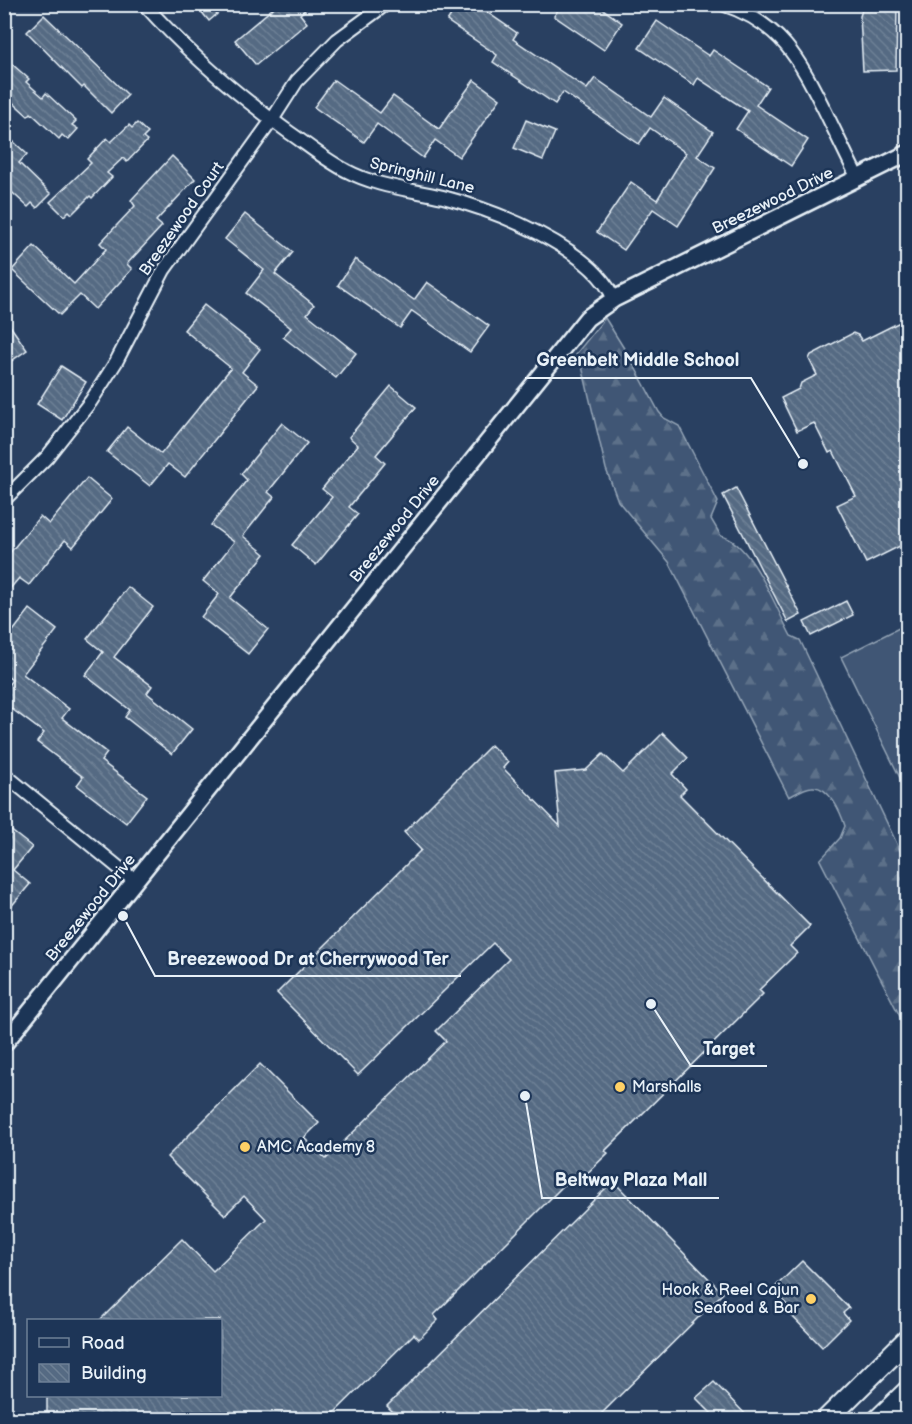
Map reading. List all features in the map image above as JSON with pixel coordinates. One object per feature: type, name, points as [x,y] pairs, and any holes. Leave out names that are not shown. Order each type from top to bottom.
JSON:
[{"type":"main road","points":[[826,1419],[908,1339]]},
{"type":"main road","points":[[878,1419],[908,1390]]},
{"type":"street","name":"Springhill Lane","points":[[144,4],[200,62],[272,120],[329,161],[364,179],[463,203],[533,232],[594,271],[606,284],[614,299]]},
{"type":"street","name":"Breezewood Court","points":[[4,500],[47,457],[91,401],[116,362],[164,270],[272,120],[283,100],[319,55],[353,26],[386,4]]},
{"type":"street","points":[[722,4],[758,20],[792,51],[808,77],[858,179]]},
{"type":"street","name":"Breezewood Drive","points":[[4,1044],[587,318],[614,299],[908,153]]},
{"type":"street","points":[[4,774],[135,881]]},
{"type":"green space","points":[[605,318],[659,412],[664,418],[679,426],[718,502],[711,519],[721,536],[743,550],[753,563],[791,636],[800,640],[907,865],[907,1030],[820,860],[840,838],[845,826],[837,807],[824,790],[818,788],[806,788],[789,797],[669,562],[618,501],[606,469],[582,366],[576,354]]},
{"type":"green space","points":[[907,624],[908,785],[904,786],[841,657]]},
{"type":"building","points":[[195,4],[229,4],[209,21]]},
{"type":"building","points":[[278,4],[312,4],[300,14],[307,23],[256,65],[235,40]]},
{"type":"building","points":[[458,4],[475,4],[517,33],[513,39],[587,89],[595,78],[651,117],[664,98],[713,132],[697,156],[715,168],[678,226],[653,209],[624,250],[597,232],[631,182],[657,200],[686,153],[650,128],[639,144],[563,92],[555,104],[493,62],[497,55],[447,21]]},
{"type":"building","points":[[562,4],[596,4],[622,23],[604,50],[554,16]]},
{"type":"building","points":[[871,4],[897,4],[896,70],[863,71],[860,16],[862,10],[871,10]]},
{"type":"building","points":[[44,15],[128,95],[111,113],[84,86],[82,88],[27,32]]},
{"type":"building","points":[[657,21],[709,56],[713,50],[768,87],[756,105],[808,140],[791,166],[736,129],[748,111],[698,78],[694,85],[639,48]]},
{"type":"building","points":[[4,57],[29,79],[26,82],[43,97],[46,93],[76,121],[72,125],[78,129],[68,140],[62,135],[59,139],[31,113],[28,116],[7,97],[10,95],[4,90]]},
{"type":"building","points":[[334,80],[380,113],[393,96],[439,129],[474,80],[500,99],[459,157],[435,140],[423,158],[377,124],[364,142],[314,107]]},
{"type":"building","points":[[526,120],[555,132],[543,160],[514,148]]},
{"type":"building","points":[[137,123],[148,133],[143,138],[147,141],[127,162],[123,158],[107,173],[112,177],[92,198],[90,196],[72,214],[69,211],[64,216],[50,202],[91,163],[87,159],[107,138],[111,142],[129,125],[132,128]]},
{"type":"building","points":[[4,133],[27,154],[19,163],[51,194],[37,208],[32,203],[28,207],[4,185]]},
{"type":"building","points":[[172,156],[195,179],[156,221],[162,226],[127,264],[132,269],[95,309],[80,295],[60,315],[12,270],[34,246],[74,284],[106,249],[100,243],[135,206],[131,200]]},
{"type":"building","points":[[245,214],[293,252],[275,274],[314,305],[307,314],[356,353],[336,378],[283,337],[291,328],[246,293],[264,270],[225,239]]},
{"type":"building","points":[[355,259],[414,300],[427,282],[489,326],[470,352],[412,311],[400,328],[338,285]]},
{"type":"building","points":[[204,305],[260,349],[242,372],[258,385],[185,477],[168,464],[150,486],[107,452],[127,427],[161,454],[231,368],[184,330]]},
{"type":"building","points":[[4,317],[27,350],[4,366]]},
{"type":"building","points":[[908,318],[908,542],[866,563],[837,505],[856,496],[833,451],[829,453],[814,423],[797,431],[781,398],[799,389],[801,383],[817,375],[809,359],[811,355],[853,333],[858,335],[862,341]]},
{"type":"building","points":[[61,366],[86,382],[62,420],[37,404]]},
{"type":"building","points":[[391,386],[416,407],[376,455],[385,463],[349,507],[358,514],[316,565],[292,545],[332,497],[322,489],[358,445],[349,437]]},
{"type":"building","points":[[282,423],[307,443],[268,492],[274,497],[243,536],[265,554],[230,598],[268,629],[248,654],[201,617],[219,594],[203,581],[234,542],[211,525],[247,480],[241,474]]},
{"type":"building","points":[[87,478],[112,499],[73,547],[65,540],[29,585],[19,578],[4,596],[4,560],[40,516],[49,524]]},
{"type":"building","points":[[736,488],[801,615],[788,622],[723,495]]},
{"type":"building","points":[[128,587],[153,607],[114,657],[152,686],[147,693],[192,729],[172,754],[125,717],[130,710],[85,675],[103,652],[87,639]]},
{"type":"building","points":[[846,601],[853,615],[811,636],[804,622]]},
{"type":"building","points":[[30,609],[57,630],[23,674],[69,709],[62,718],[107,753],[101,761],[147,796],[126,823],[77,785],[83,777],[37,742],[44,733],[4,703],[4,690],[12,680],[4,674],[4,643]]},
{"type":"building","points":[[663,733],[688,758],[672,774],[686,789],[680,795],[810,926],[790,946],[797,953],[759,990],[763,994],[605,1151],[608,1153],[577,1183],[571,1178],[434,1315],[438,1320],[419,1339],[414,1334],[328,1419],[47,1419],[47,1397],[222,1397],[222,1319],[101,1319],[182,1239],[213,1271],[266,1219],[244,1196],[225,1215],[167,1157],[260,1064],[319,1123],[304,1138],[326,1159],[446,1041],[436,1031],[509,959],[493,943],[358,1075],[277,993],[421,850],[404,832],[491,745],[508,762],[503,768],[560,826],[555,773],[586,770],[603,754],[623,773]]},
{"type":"building","points":[[4,825],[32,847],[13,870],[30,884],[4,915]]},
{"type":"building","points":[[613,1181],[723,1293],[596,1419],[400,1419],[387,1406]]},
{"type":"building","name":"Hook & Reel Cajun Seafood & Bar","points":[[802,1261],[849,1308],[843,1313],[849,1320],[822,1347],[787,1311],[790,1308],[772,1290]]},
{"type":"building","points":[[714,1382],[750,1419],[717,1419],[696,1398]]},
{"type":"place","name":"Greenbelt Middle School","points":[[803,464]]},
{"type":"place","name":"Breezewood Dr at Cherrywood Ter","points":[[123,916]]},
{"type":"place","name":"Target","points":[[651,1004]]},
{"type":"place","name":"Marshalls","points":[[620,1087]]},
{"type":"place","name":"Beltway Plaza Mall","points":[[525,1096]]},
{"type":"place","name":"AMC Academy 8","points":[[245,1147]]},
{"type":"place","name":"Hook & Reel Cajun Seafood & Bar","points":[[811,1299]]}]
